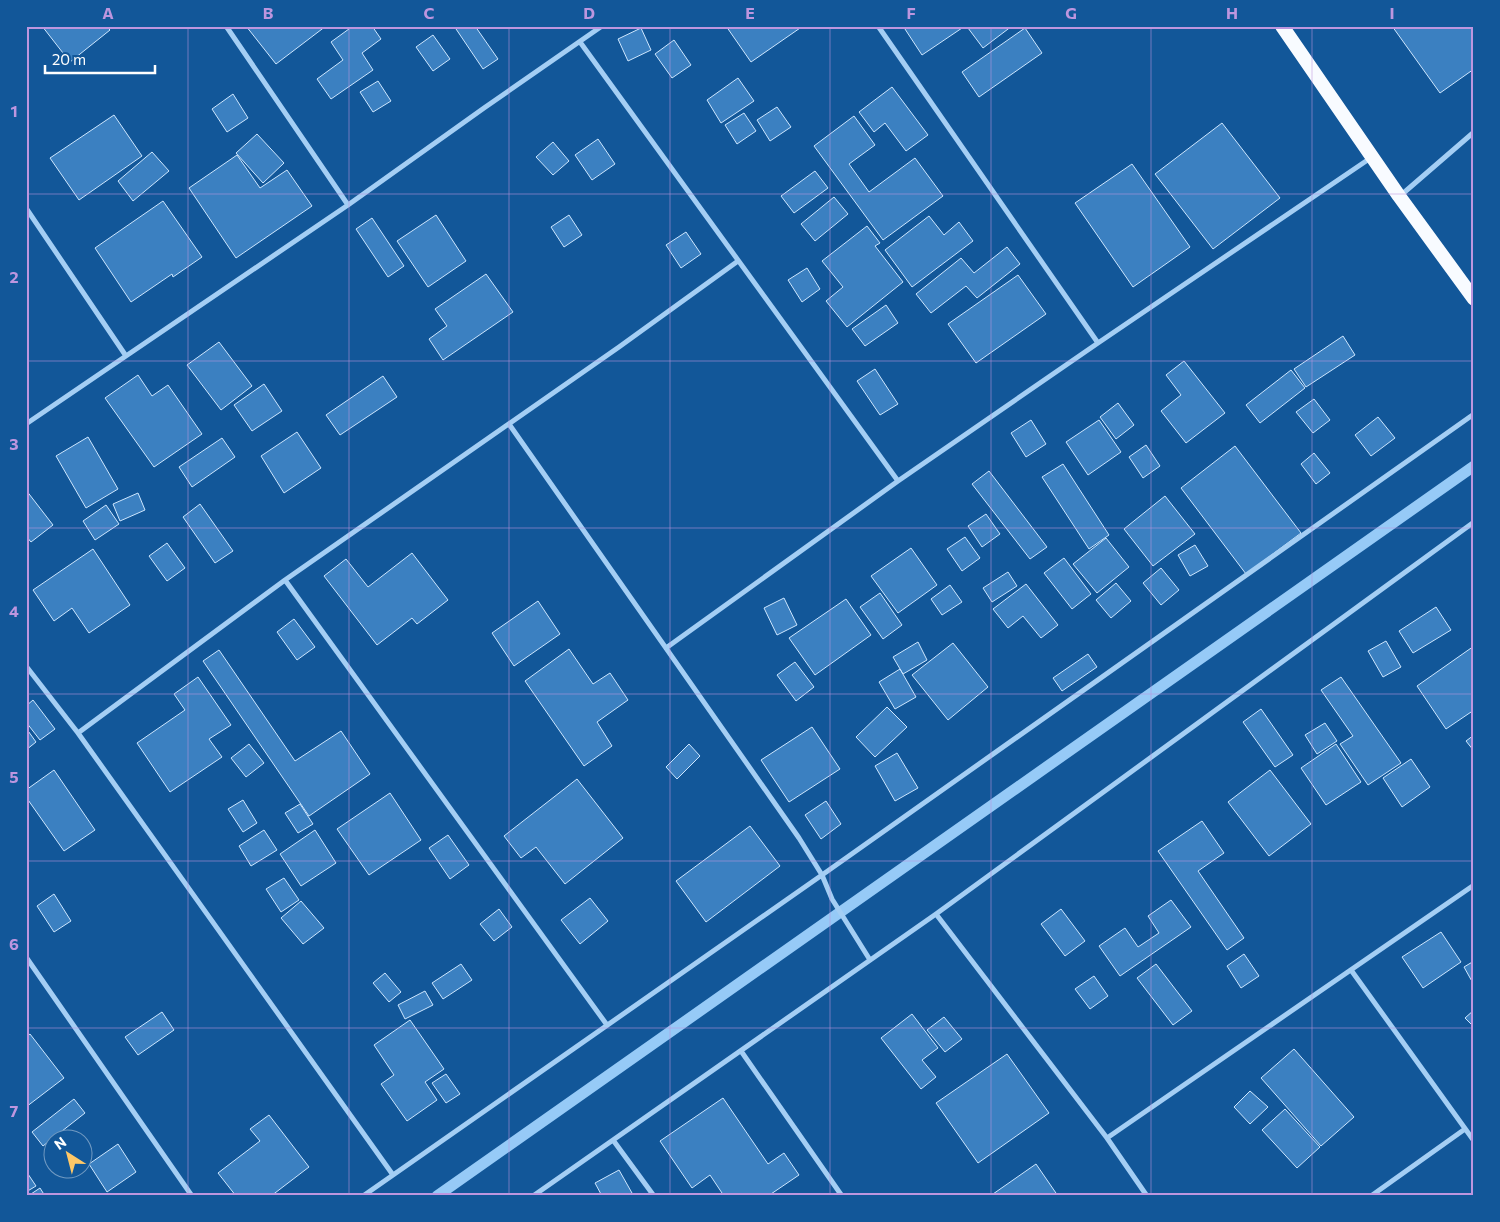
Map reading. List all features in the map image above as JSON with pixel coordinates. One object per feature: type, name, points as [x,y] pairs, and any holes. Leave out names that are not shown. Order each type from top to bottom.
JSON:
[{"type":"highway","points":[[1282,26],[1399,196],[1474,299]]},
{"type":"street","points":[[226,26],[348,205]]},
{"type":"street","points":[[26,424],[348,205],[602,26]]},
{"type":"street","points":[[878,26],[1098,343]]},
{"type":"street","points":[[580,42],[898,482]]},
{"type":"street","points":[[1399,196],[1474,132]]},
{"type":"street","points":[[666,648],[898,482],[1373,156]]},
{"type":"street","points":[[26,208],[126,356]]},
{"type":"street","points":[[78,734],[285,580],[738,261]]},
{"type":"street","points":[[363,1196],[822,875],[1474,414]]},
{"type":"street","points":[[508,424],[799,838],[822,875],[832,899],[870,960]]},
{"type":"street","points":[[533,1196],[936,914],[1474,522]]},
{"type":"street","points":[[285,580],[607,1025]]},
{"type":"street","points":[[26,666],[78,734],[393,1175]]},
{"type":"street","points":[[1107,1138],[1474,885]]},
{"type":"street","points":[[936,914],[1107,1138],[1147,1196]]},
{"type":"street","points":[[26,957],[192,1196]]},
{"type":"street","points":[[1351,970],[1474,1141]]},
{"type":"street","points":[[740,1051],[842,1196]]},
{"type":"street","points":[[1370,1196],[1465,1129]]},
{"type":"street","points":[[613,1140],[654,1196]]},
{"type":"building","points":[[42,26],[106,26],[110,30],[70,62]]},
{"type":"building","points":[[246,26],[326,26],[276,64]]},
{"type":"building","points":[[353,26],[372,26],[381,39],[362,53],[373,70],[331,99],[317,79],[343,60],[331,42]]},
{"type":"building","points":[[454,26],[475,26],[498,59],[483,69]]},
{"type":"building","points":[[726,26],[803,26],[751,62]]},
{"type":"building","points":[[903,26],[965,26],[922,55]]},
{"type":"building","points":[[971,26],[1012,26],[983,48],[968,28]]},
{"type":"building","points":[[1392,26],[1474,26],[1474,69],[1440,93]]},
{"type":"building","points":[[641,28],[651,50],[628,61],[618,39]]},
{"type":"building","points":[[1025,28],[1042,53],[979,97],[962,72]]},
{"type":"building","points":[[433,35],[450,59],[433,71],[416,47]]},
{"type":"building","points":[[674,40],[691,65],[672,78],[655,54]]},
{"type":"building","points":[[738,78],[754,101],[721,123],[707,100]]},
{"type":"building","points":[[378,81],[391,101],[373,112],[360,92]]},
{"type":"building","points":[[892,87],[928,135],[906,151],[885,123],[874,132],[859,112]]},
{"type":"building","points":[[233,94],[248,118],[227,132],[212,109]]},
{"type":"building","points":[[777,107],[791,127],[770,141],[757,120]]},
{"type":"building","points":[[744,113],[756,131],[737,144],[725,125]]},
{"type":"building","points":[[114,115],[142,156],[79,200],[50,158]]},
{"type":"building","points":[[854,116],[875,145],[849,164],[869,192],[915,158],[943,196],[883,240],[814,146]]},
{"type":"building","points":[[1222,123],[1280,198],[1213,249],[1155,174]]},
{"type":"building","points":[[257,134],[284,163],[263,183],[236,153]]},
{"type":"building","points":[[598,139],[615,164],[592,180],[575,155]]},
{"type":"building","points":[[553,142],[569,161],[553,175],[536,157]]},
{"type":"building","points":[[152,152],[169,171],[133,201],[118,181]]},
{"type":"building","points":[[237,155],[260,188],[287,170],[312,206],[236,258],[189,188]]},
{"type":"building","points":[[1132,164],[1190,247],[1133,287],[1075,203]]},
{"type":"building","points":[[815,171],[828,188],[794,213],[781,196]]},
{"type":"building","points":[[834,197],[848,214],[815,241],[801,224]]},
{"type":"building","points":[[163,201],[202,257],[173,277],[172,274],[131,302],[95,248]]},
{"type":"building","points":[[436,215],[466,261],[428,287],[397,241]]},
{"type":"building","points":[[569,215],[582,235],[564,247],[551,227]]},
{"type":"building","points":[[929,216],[944,235],[959,222],[973,241],[912,287],[885,250]]},
{"type":"building","points":[[372,218],[404,266],[388,277],[356,229]]},
{"type":"building","points":[[867,226],[880,243],[875,246],[903,282],[847,327],[826,301],[843,287],[822,261]]},
{"type":"building","points":[[686,232],[701,254],[681,268],[666,245]]},
{"type":"building","points":[[1007,247],[1020,264],[977,298],[966,286],[931,313],[916,294],[961,258],[974,273]]},
{"type":"building","points":[[807,268],[820,289],[802,302],[788,280]]},
{"type":"building","points":[[486,274],[513,312],[443,360],[429,339],[447,326],[435,309]]},
{"type":"building","points":[[1018,275],[1046,314],[976,363],[948,324]]},
{"type":"building","points":[[886,305],[898,323],[865,346],[852,329]]},
{"type":"building","points":[[1343,336],[1355,355],[1306,387],[1294,369]]},
{"type":"building","points":[[219,342],[252,386],[221,410],[187,365]]},
{"type":"building","points":[[1184,361],[1225,413],[1186,443],[1161,411],[1181,395],[1166,375]]},
{"type":"building","points":[[875,369],[898,404],[880,415],[857,381]]},
{"type":"building","points":[[1291,370],[1305,388],[1260,423],[1246,405]]},
{"type":"building","points":[[138,375],[152,396],[168,385],[202,434],[154,467],[105,398]]},
{"type":"building","points":[[383,376],[397,397],[340,435],[326,415]]},
{"type":"building","points":[[264,384],[282,411],[252,431],[234,405]]},
{"type":"building","points":[[1314,399],[1330,420],[1313,433],[1296,412]]},
{"type":"building","points":[[1118,403],[1134,425],[1116,439],[1100,417]]},
{"type":"building","points":[[1378,417],[1395,438],[1371,456],[1355,435]]},
{"type":"building","points":[[1031,420],[1046,444],[1026,457],[1011,433]]},
{"type":"building","points":[[1099,420],[1121,452],[1088,475],[1066,442]]},
{"type":"building","points":[[297,432],[321,468],[284,493],[261,456]]},
{"type":"building","points":[[88,437],[118,489],[86,508],[56,456]]},
{"type":"building","points":[[222,438],[235,457],[192,487],[179,467]]},
{"type":"building","points":[[1146,445],[1160,466],[1143,478],[1129,457]]},
{"type":"building","points":[[1235,446],[1301,533],[1246,574],[1181,488]]},
{"type":"building","points":[[1314,453],[1330,473],[1316,484],[1301,464]]},
{"type":"building","points":[[1063,464],[1109,535],[1089,549],[1042,477]]},
{"type":"building","points":[[989,471],[1047,547],[1030,559],[972,484]]},
{"type":"building","points":[[26,490],[53,525],[31,542],[26,536]]},
{"type":"building","points":[[138,493],[145,510],[120,521],[113,504]]},
{"type":"building","points":[[1165,496],[1195,534],[1153,566],[1124,529]]},
{"type":"building","points":[[200,504],[233,551],[215,563],[183,517]]},
{"type":"building","points":[[106,505],[119,524],[95,540],[83,521]]},
{"type":"building","points":[[986,514],[1000,534],[982,547],[968,526]]},
{"type":"building","points":[[965,537],[980,558],[962,571],[947,549]]},
{"type":"building","points":[[1106,538],[1129,567],[1097,593],[1073,564]]},
{"type":"building","points":[[167,543],[185,568],[167,581],[149,556]]},
{"type":"building","points":[[1195,545],[1208,566],[1190,576],[1178,555]]},
{"type":"building","points":[[911,548],[937,585],[898,613],[871,576]]},
{"type":"building","points":[[93,549],[130,605],[89,633],[72,608],[54,621],[33,590]]},
{"type":"building","points":[[412,553],[448,600],[417,624],[412,618],[377,645],[324,576],[346,559],[368,587]]},
{"type":"building","points":[[1064,558],[1091,594],[1072,609],[1044,573]]},
{"type":"building","points":[[1161,568],[1179,590],[1161,605],[1143,583]]},
{"type":"building","points":[[1008,572],[1017,586],[992,602],[983,588]]},
{"type":"building","points":[[1116,583],[1131,601],[1111,618],[1096,600]]},
{"type":"building","points":[[1026,584],[1058,625],[1041,638],[1023,616],[1008,628],[993,609]]},
{"type":"building","points":[[950,585],[962,602],[942,615],[931,599]]},
{"type":"building","points":[[880,593],[902,625],[883,639],[860,607]]},
{"type":"building","points":[[784,598],[797,625],[777,635],[764,608]]},
{"type":"building","points":[[846,599],[871,635],[815,675],[789,638]]},
{"type":"building","points":[[538,601],[560,634],[514,666],[492,633]]},
{"type":"building","points":[[1436,607],[1451,630],[1413,653],[1399,631]]},
{"type":"building","points":[[294,619],[315,647],[297,660],[277,632]]},
{"type":"building","points":[[1386,641],[1401,667],[1383,677],[1368,651]]},
{"type":"building","points":[[918,642],[927,660],[903,674],[893,657]]},
{"type":"building","points":[[953,643],[988,687],[948,720],[912,675]]},
{"type":"building","points":[[1474,646],[1474,710],[1446,729],[1417,686]]},
{"type":"building","points":[[569,649],[593,684],[610,673],[628,700],[597,722],[612,746],[584,766],[525,681]]},
{"type":"building","points":[[219,650],[295,761],[341,731],[370,774],[309,816],[203,661]]},
{"type":"building","points":[[1088,654],[1097,667],[1062,691],[1053,678]]},
{"type":"building","points":[[795,662],[814,687],[796,701],[777,675]]},
{"type":"building","points":[[900,669],[916,697],[895,709],[879,682]]},
{"type":"building","points":[[198,677],[231,725],[209,739],[222,757],[170,792],[137,743],[185,710],[174,694]]},
{"type":"building","points":[[1341,677],[1401,763],[1368,785],[1340,744],[1353,736],[1321,690]]},
{"type":"building","points":[[33,700],[55,729],[40,740],[26,722],[26,706]]},
{"type":"building","points":[[887,707],[907,727],[875,757],[856,737]]},
{"type":"building","points":[[1261,709],[1293,755],[1275,767],[1243,722]]},
{"type":"building","points":[[1325,723],[1337,741],[1317,754],[1305,735]]},
{"type":"building","points":[[812,727],[840,769],[789,802],[761,760]]},
{"type":"building","points":[[26,728],[36,742],[26,750]]},
{"type":"building","points":[[1474,735],[1474,751],[1466,741]]},
{"type":"building","points":[[249,744],[264,763],[246,777],[231,758]]},
{"type":"building","points":[[689,744],[700,756],[677,779],[666,767]]},
{"type":"building","points":[[1336,744],[1361,782],[1326,805],[1301,768]]},
{"type":"building","points":[[897,753],[918,788],[895,801],[875,766]]},
{"type":"building","points":[[1411,759],[1430,787],[1402,807],[1383,778]]},
{"type":"building","points":[[54,770],[95,830],[64,851],[26,797],[26,790]]},
{"type":"building","points":[[1270,770],[1311,824],[1269,856],[1228,802]]},
{"type":"building","points":[[577,779],[623,838],[565,884],[536,847],[521,858],[504,836]]},
{"type":"building","points":[[390,793],[421,840],[369,875],[337,829]]},
{"type":"building","points":[[243,800],[257,823],[243,832],[228,809]]},
{"type":"building","points":[[826,801],[841,824],[821,839],[805,815]]},
{"type":"building","points":[[300,804],[313,824],[298,833],[285,813]]},
{"type":"building","points":[[1202,821],[1224,853],[1198,871],[1244,938],[1227,950],[1158,851]]},
{"type":"building","points":[[750,826],[780,866],[706,922],[676,881]]},
{"type":"building","points":[[264,830],[277,850],[251,866],[239,846]]},
{"type":"building","points":[[315,830],[336,863],[301,886],[280,854]]},
{"type":"building","points":[[448,835],[469,865],[450,879],[429,848]]},
{"type":"building","points":[[284,878],[299,900],[281,912],[266,889]]},
{"type":"building","points":[[54,894],[71,921],[54,932],[37,906]]},
{"type":"building","points":[[590,898],[608,921],[580,944],[561,920]]},
{"type":"building","points":[[1171,900],[1191,927],[1120,976],[1099,946],[1125,928],[1138,947],[1159,933],[1148,916]]},
{"type":"building","points":[[301,901],[324,928],[303,944],[281,918]]},
{"type":"building","points":[[499,909],[512,927],[494,941],[480,924]]},
{"type":"building","points":[[1061,909],[1085,941],[1065,956],[1041,924]]},
{"type":"building","points":[[1441,932],[1461,962],[1423,988],[1402,957]]},
{"type":"building","points":[[1244,954],[1259,976],[1241,988],[1227,966]]},
{"type":"building","points":[[1474,961],[1474,985],[1464,967]]},
{"type":"building","points":[[461,964],[472,980],[443,999],[432,983]]},
{"type":"building","points":[[1156,964],[1192,1011],[1173,1025],[1137,978]]},
{"type":"building","points":[[385,973],[401,992],[389,1002],[373,983]]},
{"type":"building","points":[[1094,976],[1108,996],[1090,1009],[1075,989]]},
{"type":"building","points":[[425,991],[433,1005],[405,1019],[398,1005]]},
{"type":"building","points":[[1474,1010],[1474,1027],[1465,1018]]},
{"type":"building","points":[[162,1012],[174,1030],[138,1055],[125,1037]]},
{"type":"building","points":[[912,1014],[938,1048],[922,1060],[936,1077],[921,1089],[881,1038]]},
{"type":"building","points":[[944,1017],[962,1039],[945,1052],[927,1030]]},
{"type":"building","points":[[410,1020],[444,1069],[425,1082],[437,1100],[407,1121],[381,1084],[394,1075],[374,1045]]},
{"type":"building","points":[[30,1034],[64,1078],[26,1107],[26,1037]]},
{"type":"building","points":[[1294,1049],[1354,1117],[1321,1146],[1261,1078]]},
{"type":"building","points":[[1007,1054],[1049,1113],[978,1163],[936,1103]]},
{"type":"building","points":[[446,1074],[460,1094],[446,1103],[432,1083]]},
{"type":"building","points":[[1250,1091],[1268,1107],[1250,1124],[1234,1107]]},
{"type":"building","points":[[723,1098],[768,1164],[784,1153],[799,1175],[768,1196],[724,1196],[710,1175],[692,1188],[660,1141]]},
{"type":"building","points":[[74,1099],[85,1113],[63,1130],[42,1130],[42,1145],[32,1132]]},
{"type":"building","points":[[1285,1109],[1320,1147],[1297,1168],[1262,1130]]},
{"type":"building","points":[[269,1115],[309,1167],[271,1196],[236,1196],[218,1173],[260,1141],[250,1129]]},
{"type":"building","points":[[118,1144],[136,1172],[107,1192],[92,1169],[92,1162]]},
{"type":"building","points":[[1036,1164],[1058,1196],[994,1196],[993,1194]]},
{"type":"building","points":[[619,1170],[632,1193],[627,1196],[602,1196],[595,1183]]},
{"type":"building","points":[[26,1171],[36,1186],[26,1192]]},
{"type":"building","points":[[40,1188],[45,1196],[28,1196]]},
{"type":"waterway","points":[[437,1196],[1474,466]]}]
